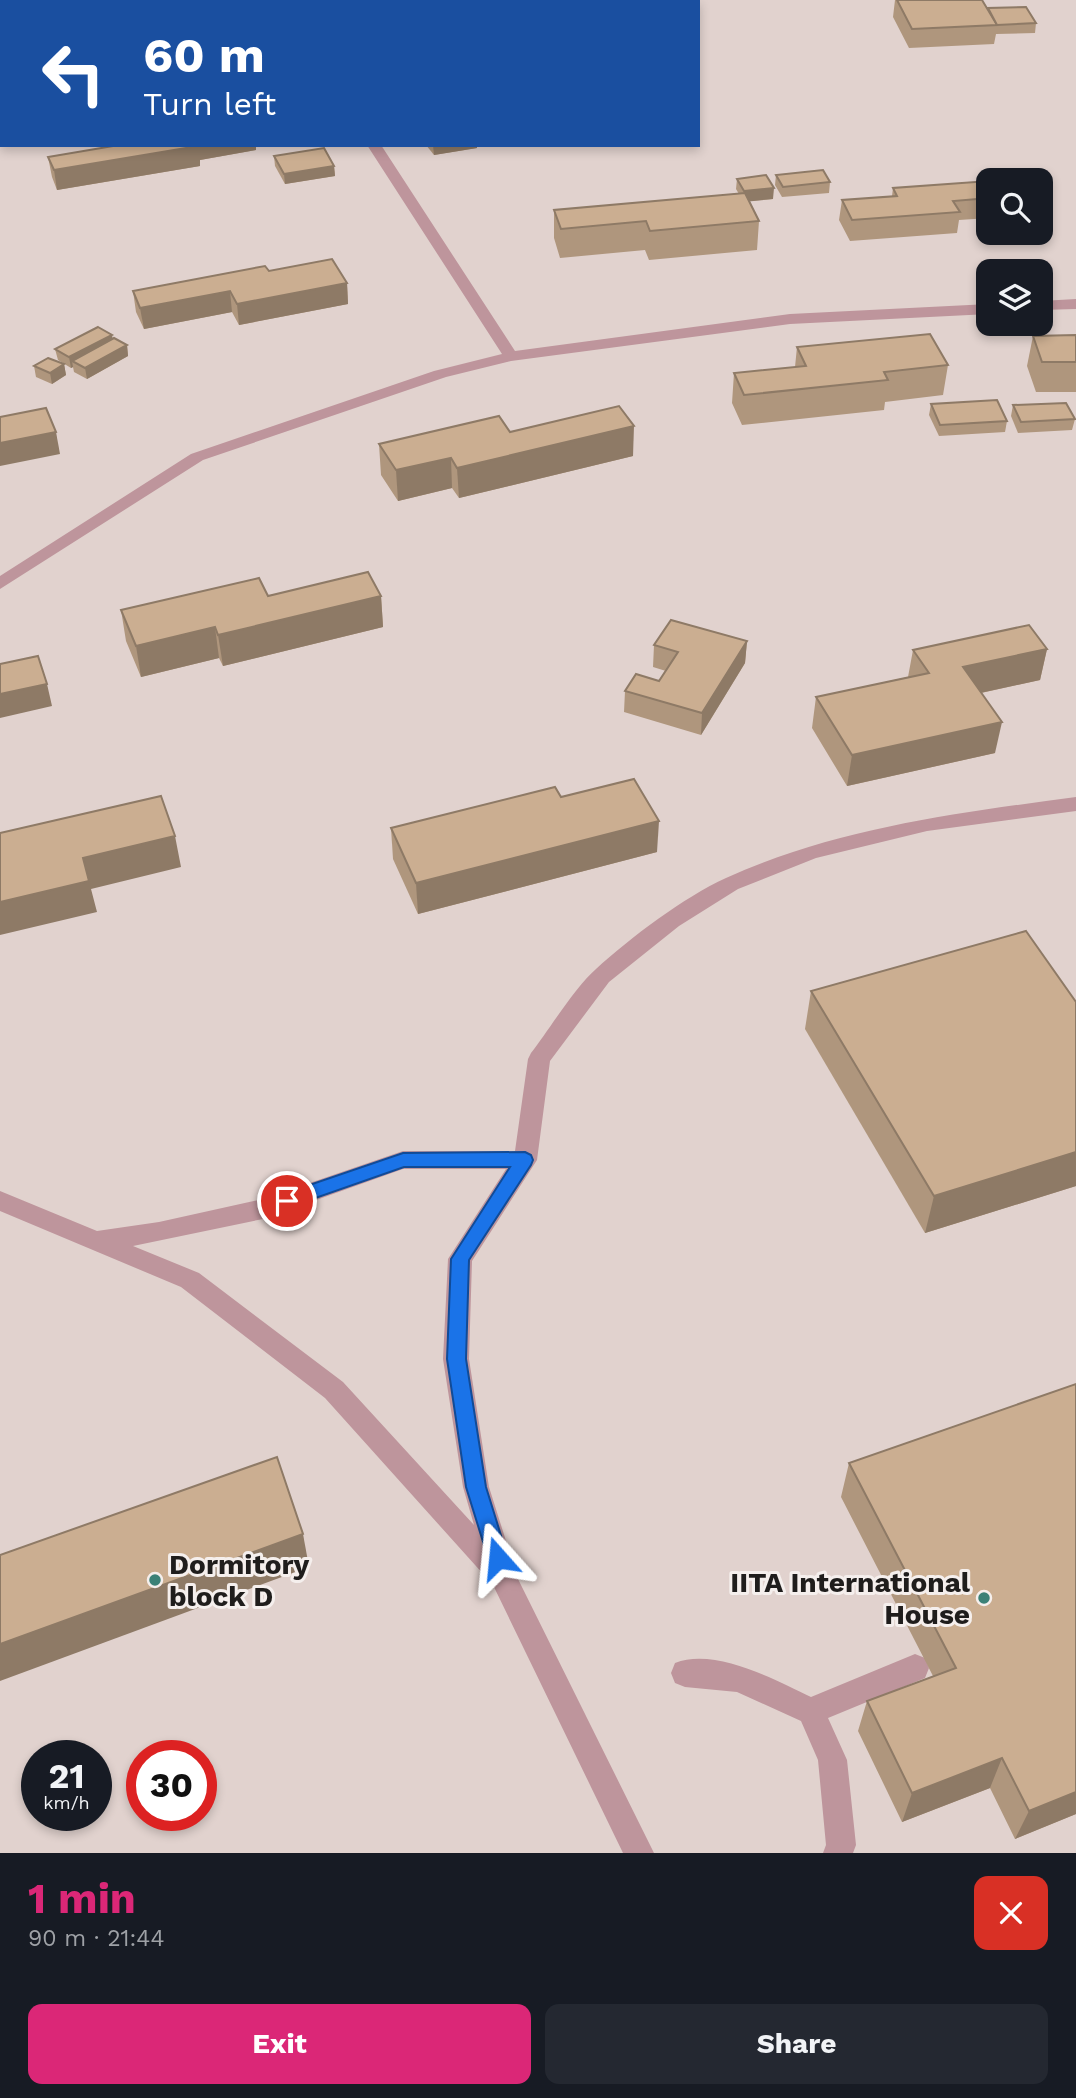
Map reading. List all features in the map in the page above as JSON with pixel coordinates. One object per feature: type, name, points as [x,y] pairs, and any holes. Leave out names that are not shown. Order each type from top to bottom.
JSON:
[{"type":"street","points":[[375,147],[511,356]]},
{"type":"street","points":[[1053,305],[1076,304]]},
{"type":"street","points":[[0,584],[197,457],[440,374],[511,356],[790,319],[976,310]]},
{"type":"street","points":[[639,1853],[505,1582],[476,1487],[456,1359],[460,1259],[525,1160],[539,1059],[601,976],[672,921],[731,884],[811,852],[927,824],[1076,804]]},
{"type":"street","points":[[97,1241],[159,1232],[264,1209],[403,1160],[525,1160]]},
{"type":"street","points":[[0,1201],[190,1280],[334,1390],[422,1483],[505,1582]]},
{"type":"street","points":[[811,1711],[915,1668]]},
{"type":"street","points":[[684,1673],[738,1678],[811,1711],[832,1760],[841,1845],[838,1853]]},
{"type":"shaded area","points":[[700,0],[1076,0],[1076,1853],[0,1853],[0,147],[700,147]]},
{"type":"building","points":[[897,0],[982,0],[997,25],[912,29]]},
{"type":"building","points":[[1026,7],[1036,23],[997,25],[988,8]]},
{"type":"building","points":[[107,147],[192,147],[54,170],[48,157]]},
{"type":"building","points":[[324,148],[334,166],[284,174],[274,156]]},
{"type":"building","points":[[823,170],[830,182],[783,187],[776,175]]},
{"type":"building","points":[[766,175],[774,188],[744,191],[737,179]]},
{"type":"building","points":[[976,182],[976,199],[953,201],[960,212],[852,220],[842,200],[897,196],[893,188]]},
{"type":"building","points":[[745,193],[759,221],[650,231],[646,221],[561,229],[554,210]]},
{"type":"building","points":[[332,259],[347,283],[237,304],[230,291],[140,308],[133,291],[265,266],[269,271]]},
{"type":"building","points":[[98,327],[112,335],[69,357],[55,349]]},
{"type":"building","points":[[930,334],[948,365],[884,372],[888,380],[744,395],[734,373],[806,366],[797,347]]},
{"type":"building","points":[[1076,335],[1076,362],[1042,362],[1033,336]]},
{"type":"building","points":[[114,338],[127,345],[85,368],[72,361]]},
{"type":"building","points":[[48,358],[64,364],[50,373],[34,366]]},
{"type":"building","points":[[997,400],[1007,421],[940,425],[931,404]]},
{"type":"building","points":[[1066,403],[1075,419],[1021,422],[1013,405]]},
{"type":"building","points":[[619,406],[634,426],[457,468],[451,458],[396,470],[379,444],[499,416],[510,432]]},
{"type":"building","points":[[46,408],[56,432],[0,443],[0,417]]},
{"type":"building","points":[[368,572],[381,596],[218,635],[215,627],[136,646],[121,610],[259,578],[268,596]]},
{"type":"building","points":[[671,620],[747,641],[702,713],[625,691],[636,674],[659,681],[678,652],[654,645]]},
{"type":"building","points":[[1029,625],[1047,649],[963,667],[1002,722],[852,755],[816,697],[929,673],[913,650]]},
{"type":"building","points":[[38,656],[47,684],[0,694],[0,664]]},
{"type":"building","points":[[634,779],[659,821],[416,883],[391,828],[555,787],[561,797]]},
{"type":"building","points":[[161,796],[175,836],[83,858],[89,881],[0,902],[0,833]]},
{"type":"building","points":[[1026,931],[1076,1002],[1076,1152],[934,1196],[811,991]]},
{"type":"building","name":"IITA International House","points":[[1076,1384],[1076,1792],[1029,1811],[1002,1758],[912,1793],[867,1701],[956,1668],[849,1463]]},
{"type":"building","points":[[277,1457],[303,1534],[0,1644],[0,1555]]},
{"type":"place","name":"Dormitory block D","points":[[155,1580]]},
{"type":"place","name":"IITA International House","points":[[984,1598]]},
{"type":"route","points":[[287,1201],[403,1160],[525,1160],[460,1259],[456,1359],[476,1487],[498,1558]]}]
